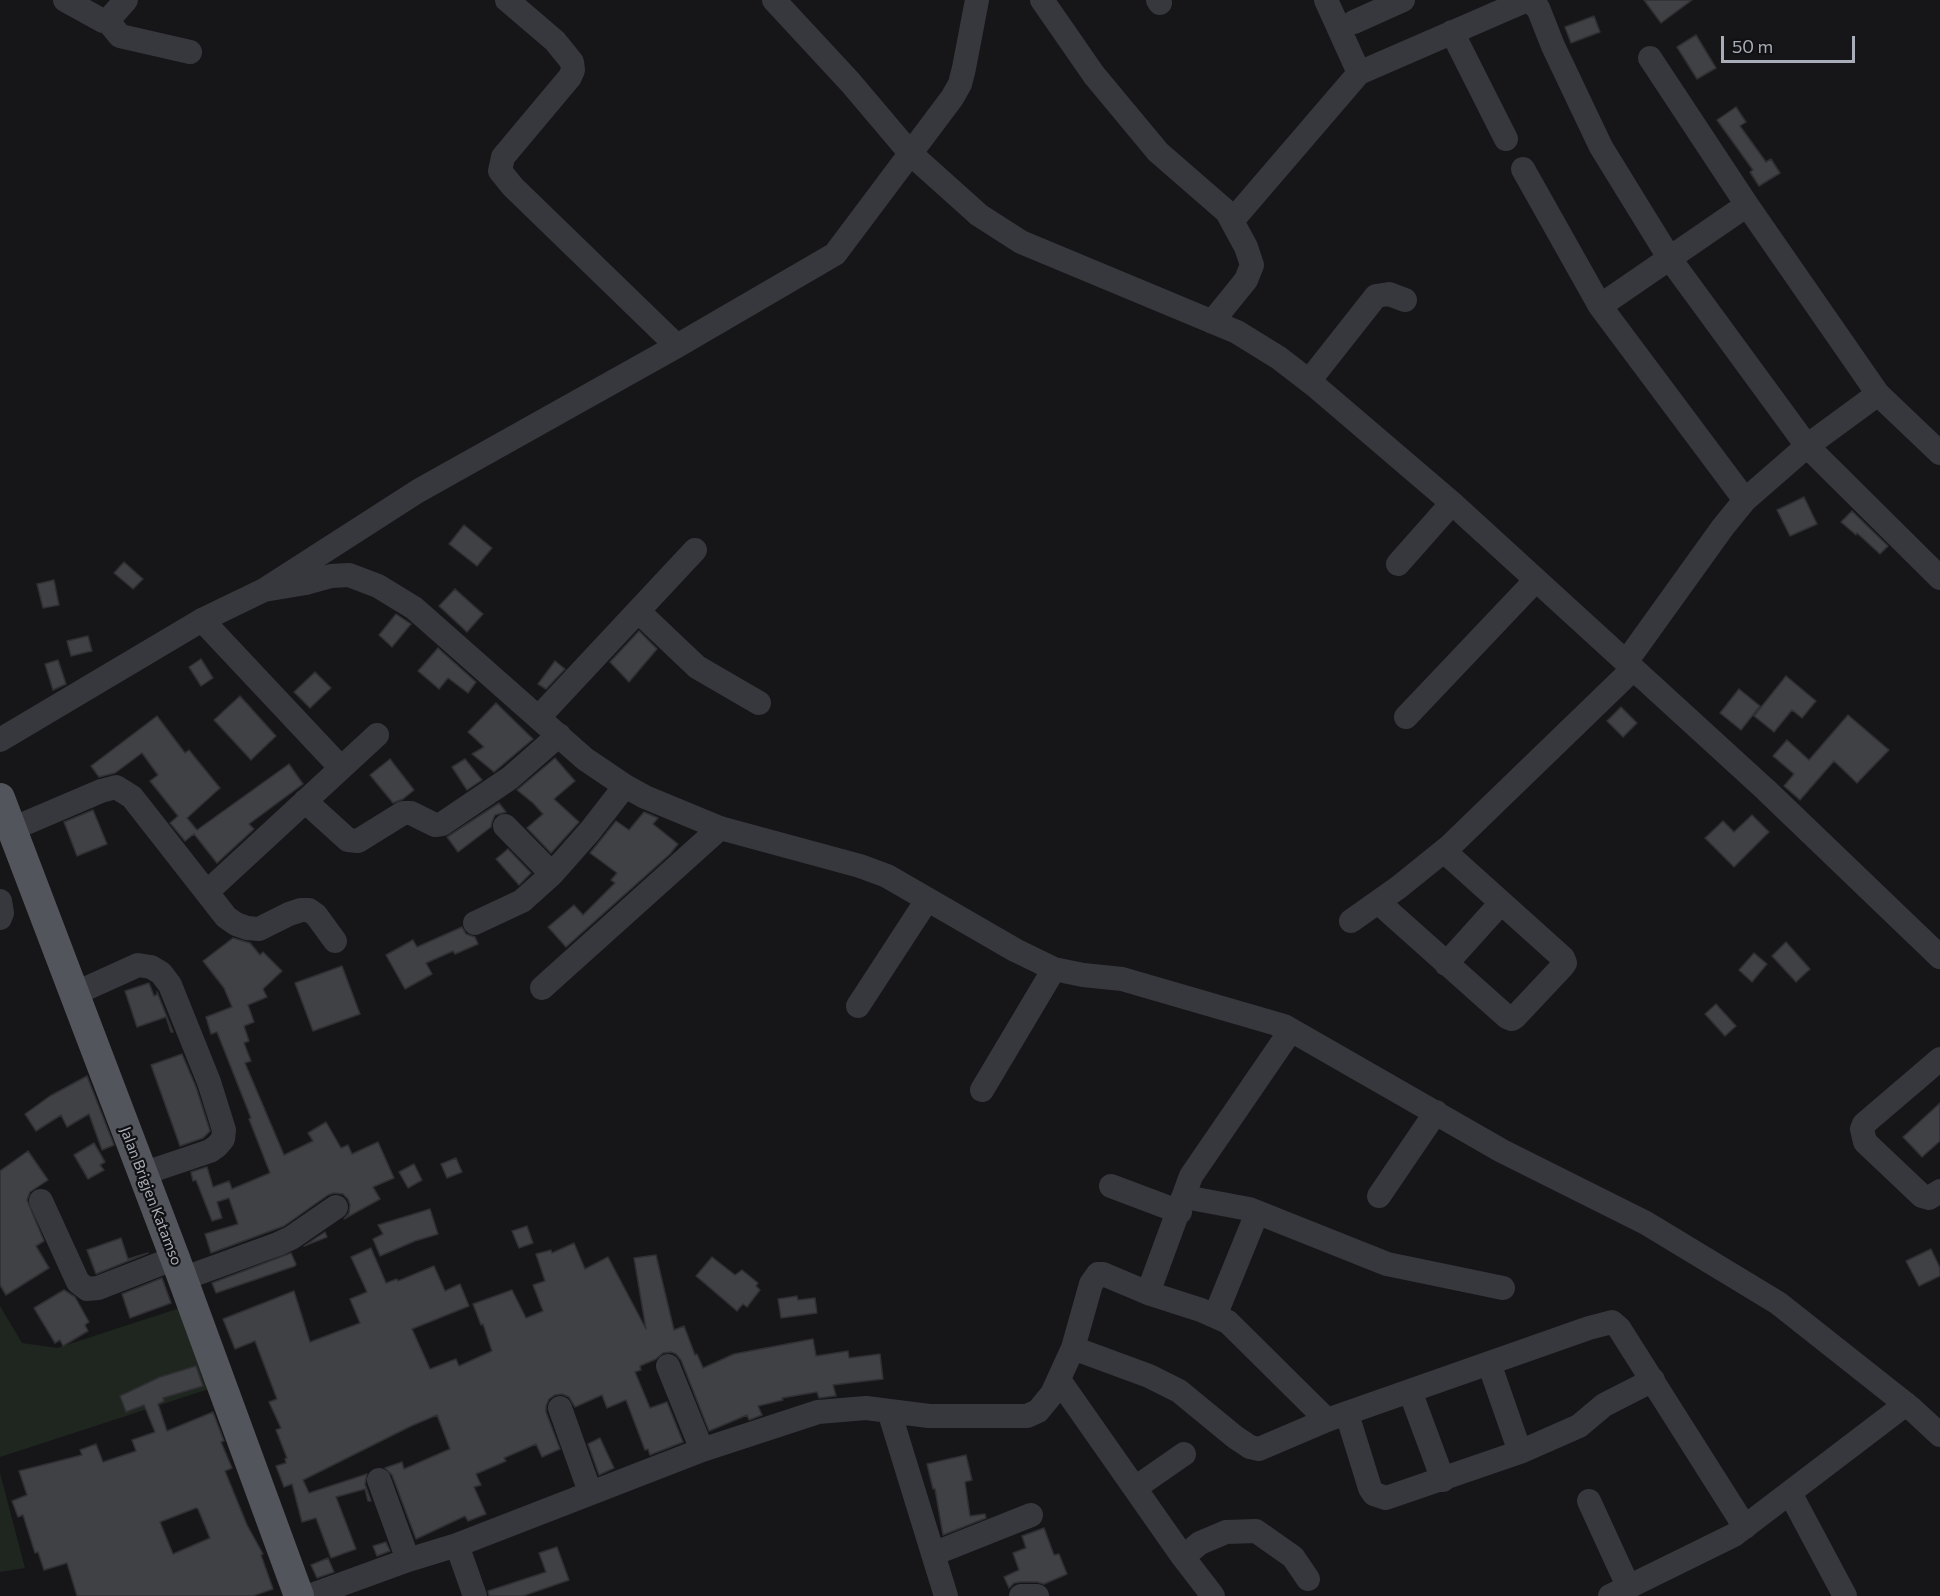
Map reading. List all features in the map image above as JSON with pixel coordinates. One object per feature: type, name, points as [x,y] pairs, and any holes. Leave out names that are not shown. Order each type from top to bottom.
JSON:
[{"type":"main road","name":"Jalan Brigjen Katamso","points":[[0,798],[179,1269],[299,1596]]},
{"type":"street","points":[[65,0],[103,21],[110,18],[126,0]]},
{"type":"street","points":[[507,0],[555,41],[572,62],[573,70],[570,77],[503,157],[500,171],[513,187],[677,346]]},
{"type":"street","points":[[774,0],[850,82],[911,154],[979,215],[1021,242],[1237,332],[1279,358],[1309,381],[1452,503],[1630,665],[1766,790],[1940,957]]},
{"type":"street","points":[[0,740],[202,620],[264,590],[418,491],[677,346],[835,254],[911,154],[960,84],[977,0]]},
{"type":"street","points":[[1042,0],[1094,75],[1158,152],[1227,213],[1246,246],[1252,265],[1246,280],[1212,322]]},
{"type":"street","points":[[1326,0],[1359,73]]},
{"type":"street","points":[[1232,220],[1359,73],[1526,0],[1529,1],[1538,8],[1553,46],[1601,147],[1671,259],[1807,446],[1940,578]]},
{"type":"street","points":[[1354,22],[1389,3]]},
{"type":"street","points":[[106,19],[120,36],[190,52]]},
{"type":"street","points":[[1452,32],[1506,139]]},
{"type":"street","points":[[1650,58],[1747,205],[1878,394],[1940,453]]},
{"type":"street","points":[[1523,169],[1600,306],[1745,500]]},
{"type":"street","points":[[1600,306],[1747,205]]},
{"type":"street","points":[[1309,381],[1376,296],[1389,294],[1405,300]]},
{"type":"street","points":[[1351,921],[1444,851],[1630,665],[1723,527],[1745,500],[1807,446],[1878,394]]},
{"type":"street","points":[[1398,564],[1452,503]]},
{"type":"street","points":[[539,717],[695,549]]},
{"type":"street","points":[[264,590],[349,574],[378,586],[414,608],[585,759],[645,797],[720,828],[860,866],[886,876],[1015,950],[1054,969],[1122,979],[1284,1026],[1502,1151],[1646,1223],[1778,1303],[1906,1404],[1940,1435]]},
{"type":"street","points":[[1406,717],[1536,580]]},
{"type":"street","points":[[638,610],[698,667],[759,703]]},
{"type":"street","points":[[202,620],[341,768]]},
{"type":"street","points":[[207,892],[377,735]]},
{"type":"street","points":[[305,801],[348,840],[358,841],[403,813],[411,813],[435,825],[442,824],[510,778],[559,735]]},
{"type":"street","points":[[476,923],[522,900],[552,874],[625,786]]},
{"type":"street","points":[[12,829],[101,791],[116,787],[132,796],[226,917],[236,924],[259,929],[289,914],[309,910],[316,915],[335,941]]},
{"type":"street","points":[[505,826],[552,874]]},
{"type":"street","points":[[542,988],[720,828]]},
{"type":"street","points":[[1378,902],[1498,1010],[1512,1019],[1562,967],[1565,963],[1563,958],[1444,851]]},
{"type":"street","points":[[0,900],[2,913],[0,918]]},
{"type":"street","points":[[858,1006],[927,900]]},
{"type":"street","points":[[1446,964],[1501,903]]},
{"type":"street","points":[[74,994],[138,964],[151,967],[161,973],[170,985],[209,1082],[224,1130],[223,1139],[210,1151],[142,1174]]},
{"type":"street","points":[[982,1090],[1054,969]]},
{"type":"street","points":[[1148,1293],[1191,1176],[1291,1030]]},
{"type":"street","points":[[1940,1059],[1864,1124],[1862,1129],[1865,1142],[1922,1196],[1929,1198],[1940,1191]]},
{"type":"street","points":[[1379,1196],[1436,1112]]},
{"type":"street","points":[[1111,1186],[1182,1204],[1249,1209],[1387,1264],[1503,1288]]},
{"type":"street","points":[[41,1200],[78,1282],[87,1289],[179,1269],[234,1262],[291,1238],[336,1207]]},
{"type":"street","points":[[1215,1316],[1257,1213]]},
{"type":"street","points":[[309,1596],[457,1545],[702,1450],[818,1412],[866,1408],[929,1416],[1027,1416],[1046,1404],[1059,1380],[1073,1348],[1091,1284],[1098,1274],[1228,1322],[1337,1417],[1370,1488],[1374,1494],[1386,1498],[1520,1452],[1579,1426],[1604,1405],[1653,1380]]},
{"type":"street","points":[[1073,1348],[1149,1376],[1179,1391],[1235,1437],[1250,1447],[1259,1449],[1337,1417],[1589,1328],[1612,1322],[1619,1328],[1653,1380],[1745,1527]]},
{"type":"street","points":[[1489,1363],[1520,1452]]},
{"type":"street","points":[[668,1366],[702,1450]]},
{"type":"street","points":[[1059,1380],[1213,1596]]},
{"type":"street","points":[[1410,1391],[1443,1480]]},
{"type":"street","points":[[1589,1501],[1619,1591],[1734,1535],[1906,1404]]},
{"type":"street","points":[[560,1408],[590,1492]]},
{"type":"street","points":[[889,1411],[946,1596]]},
{"type":"street","points":[[1135,1488],[1184,1454]]},
{"type":"street","points":[[379,1480],[408,1560]]},
{"type":"street","points":[[1790,1493],[1845,1596]]},
{"type":"street","points":[[933,1554],[1031,1515]]},
{"type":"street","points":[[1183,1557],[1200,1543],[1226,1532],[1256,1531],[1293,1557],[1308,1579]]},
{"type":"street","points":[[457,1545],[475,1596]]},
{"type":"street","points":[[1021,1596],[1037,1596]]},
{"type":"shaded area","points":[[0,1306],[22,1343],[57,1348],[183,1307],[212,1388],[0,1457]]},
{"type":"shaded area","points":[[0,1473],[25,1568],[0,1572]]},
{"type":"building","points":[[1644,0],[1692,0],[1661,23]]},
{"type":"building","points":[[1594,16],[1600,32],[1571,43],[1565,27]]},
{"type":"building","points":[[1696,35],[1716,68],[1697,79],[1677,47]]},
{"type":"building","points":[[1736,107],[1746,122],[1740,126],[1766,162],[1771,159],[1780,173],[1759,186],[1750,172],[1753,170],[1717,120]]},
{"type":"building","points":[[1804,497],[1817,524],[1790,536],[1777,510]]},
{"type":"building","points":[[1852,511],[1888,546],[1880,554],[1841,522]]},
{"type":"building","points":[[464,525],[492,548],[477,566],[449,544]]},
{"type":"building","points":[[124,562],[143,579],[133,589],[114,573]]},
{"type":"building","points":[[54,580],[59,605],[43,608],[37,584]]},
{"type":"building","points":[[455,589],[483,614],[467,632],[439,606]]},
{"type":"building","points":[[396,614],[411,624],[392,647],[379,635]]},
{"type":"building","points":[[639,631],[657,649],[629,682],[610,662]]},
{"type":"building","points":[[88,636],[92,651],[71,656],[67,641]]},
{"type":"building","points":[[438,648],[476,682],[468,693],[448,678],[439,689],[418,671]]},
{"type":"building","points":[[201,659],[213,678],[201,686],[189,667]]},
{"type":"building","points":[[58,660],[66,684],[53,690],[45,664]]},
{"type":"building","points":[[555,661],[565,669],[546,689],[538,684]]},
{"type":"building","points":[[315,672],[331,688],[310,708],[294,692]]},
{"type":"building","points":[[1786,676],[1816,701],[1802,718],[1792,710],[1774,732],[1754,716]]},
{"type":"building","points":[[1739,689],[1760,706],[1741,730],[1720,713]]},
{"type":"building","points":[[240,696],[276,736],[251,760],[214,720]]},
{"type":"building","points":[[496,703],[533,739],[494,772],[472,754],[484,747],[468,732]]},
{"type":"building","points":[[1621,707],[1637,723],[1623,737],[1607,721]]},
{"type":"building","points":[[1848,715],[1889,750],[1857,783],[1834,761],[1800,800],[1784,786],[1794,774],[1773,756],[1787,740],[1809,760]]},
{"type":"building","points":[[157,716],[185,753],[189,750],[220,788],[187,818],[197,830],[289,764],[303,784],[249,824],[254,829],[217,863],[194,834],[185,841],[170,823],[178,816],[150,781],[158,775],[142,753],[115,773],[99,777],[91,766]]},
{"type":"building","points":[[555,758],[575,781],[554,799],[579,822],[551,853],[527,828],[543,814],[517,790]]},
{"type":"building","points":[[390,759],[414,790],[403,799],[393,803],[370,775]]},
{"type":"building","points":[[465,759],[482,780],[467,790],[452,767]]},
{"type":"building","points":[[499,803],[506,812],[495,815],[491,827],[458,852],[447,837]]},
{"type":"building","points":[[93,810],[107,844],[77,856],[64,822]]},
{"type":"building","points":[[644,812],[658,818],[653,824],[678,844],[670,854],[566,947],[548,927],[574,905],[583,915],[615,883],[611,880],[617,873],[590,853],[616,821],[629,830]]},
{"type":"building","points":[[1752,815],[1769,832],[1734,867],[1705,838],[1723,821],[1734,832]]},
{"type":"building","points":[[508,849],[531,873],[519,885],[496,859]]},
{"type":"building","points":[[462,927],[466,934],[475,937],[478,944],[455,954],[453,951],[426,963],[432,974],[405,989],[386,955],[413,940],[417,947]]},
{"type":"building","points":[[233,938],[250,943],[260,955],[263,952],[282,971],[263,989],[267,997],[248,1005],[254,1022],[244,1026],[249,1041],[244,1043],[251,1061],[245,1063],[284,1155],[313,1141],[308,1133],[326,1122],[341,1148],[348,1145],[352,1154],[378,1142],[394,1178],[373,1187],[380,1199],[344,1219],[349,1213],[348,1199],[343,1194],[334,1193],[284,1226],[211,1253],[205,1234],[238,1224],[229,1198],[217,1202],[222,1218],[212,1221],[191,1172],[207,1167],[213,1187],[229,1181],[232,1189],[270,1173],[217,1032],[211,1034],[206,1017],[232,1007],[224,988],[203,961]]},
{"type":"building","points":[[1786,942],[1810,969],[1796,982],[1772,956]]},
{"type":"building","points":[[1754,953],[1767,964],[1752,982],[1739,970]]},
{"type":"building","points":[[342,966],[360,1014],[313,1031],[295,983]]},
{"type":"building","points":[[149,983],[154,996],[158,994],[173,1032],[171,1032],[166,1017],[137,1027],[125,991]]},
{"type":"building","points":[[1716,1004],[1736,1026],[1725,1036],[1705,1014]]},
{"type":"building","points":[[182,1054],[196,1087],[210,1131],[203,1138],[180,1146],[151,1065]]},
{"type":"building","points":[[87,1076],[114,1145],[102,1150],[89,1114],[67,1127],[61,1115],[36,1131],[25,1114],[50,1096]]},
{"type":"building","points":[[1940,1103],[1940,1141],[1922,1157],[1903,1137]]},
{"type":"building","points":[[94,1143],[105,1162],[100,1165],[104,1170],[88,1179],[74,1155]]},
{"type":"building","points":[[28,1151],[48,1180],[30,1192],[27,1200],[44,1241],[36,1246],[49,1268],[6,1295],[0,1285],[0,1171]]},
{"type":"building","points":[[456,1158],[462,1172],[447,1178],[441,1164]]},
{"type":"building","points":[[414,1164],[422,1180],[408,1188],[399,1172]]},
{"type":"building","points":[[430,1209],[438,1234],[380,1256],[373,1239],[383,1234],[378,1225]]},
{"type":"building","points":[[527,1226],[533,1243],[519,1248],[512,1231]]},
{"type":"building","points":[[325,1232],[327,1237],[304,1246]]},
{"type":"building","points":[[121,1238],[128,1259],[148,1253],[96,1274],[87,1250]]},
{"type":"building","points":[[574,1243],[585,1269],[608,1257],[646,1329],[634,1258],[656,1255],[674,1330],[684,1326],[695,1355],[697,1354],[703,1368],[734,1354],[813,1339],[816,1356],[848,1351],[849,1358],[880,1354],[883,1379],[833,1385],[836,1396],[819,1398],[817,1392],[782,1398],[783,1400],[758,1406],[762,1415],[749,1420],[747,1415],[709,1431],[681,1360],[671,1352],[663,1353],[640,1366],[641,1370],[635,1372],[650,1408],[667,1402],[683,1442],[650,1455],[648,1449],[645,1450],[626,1400],[607,1408],[602,1395],[575,1407],[569,1397],[562,1394],[555,1395],[549,1399],[546,1412],[560,1449],[542,1457],[536,1444],[476,1474],[481,1485],[474,1487],[486,1514],[468,1521],[465,1516],[416,1539],[392,1475],[385,1468],[402,1462],[404,1469],[450,1449],[437,1415],[303,1480],[309,1493],[367,1474],[365,1484],[371,1501],[368,1501],[365,1489],[336,1497],[356,1549],[331,1558],[316,1518],[302,1522],[292,1484],[284,1487],[276,1466],[286,1463],[287,1458],[276,1430],[281,1428],[269,1402],[277,1399],[255,1341],[235,1349],[223,1319],[294,1291],[310,1342],[360,1323],[350,1299],[367,1292],[351,1257],[371,1248],[386,1283],[397,1279],[398,1281],[434,1266],[445,1291],[460,1284],[469,1306],[412,1329],[430,1369],[456,1359],[459,1366],[492,1351],[473,1304],[512,1290],[526,1318],[543,1311],[533,1285],[545,1281],[536,1254],[551,1250],[552,1253]]},
{"type":"building","points":[[1931,1249],[1940,1268],[1940,1276],[1919,1286],[1906,1261]]},
{"type":"building","points":[[291,1253],[295,1266],[216,1293],[212,1283]]},
{"type":"building","points":[[712,1257],[735,1275],[742,1270],[758,1283],[756,1286],[760,1290],[747,1307],[743,1304],[737,1311],[696,1276]]},
{"type":"building","points":[[162,1278],[171,1303],[130,1318],[122,1294]]},
{"type":"building","points":[[64,1290],[75,1297],[89,1322],[85,1325],[88,1331],[63,1346],[60,1340],[55,1343],[34,1308]]},
{"type":"building","points":[[797,1296],[798,1300],[815,1298],[817,1313],[781,1318],[778,1299]]},
{"type":"building","points":[[196,1366],[203,1386],[163,1398],[164,1401],[158,1404],[167,1431],[213,1412],[224,1441],[221,1442],[232,1468],[225,1471],[247,1525],[263,1554],[261,1555],[273,1589],[253,1596],[77,1596],[67,1563],[44,1570],[38,1552],[35,1553],[23,1515],[18,1517],[12,1501],[27,1495],[19,1471],[82,1455],[80,1450],[96,1444],[103,1462],[136,1451],[132,1440],[155,1432],[144,1405],[126,1412],[120,1396],[160,1377]],"holes":[[[198,1509],[210,1538],[173,1554],[160,1522]]]},
{"type":"building","points":[[600,1438],[614,1468],[599,1475],[588,1444]]},
{"type":"building","points":[[966,1455],[972,1480],[965,1482],[970,1516],[985,1514],[986,1518],[943,1535],[935,1489],[933,1489],[927,1464]]},
{"type":"building","points":[[1044,1528],[1054,1555],[1059,1554],[1067,1574],[1044,1584],[1020,1582],[1014,1583],[1009,1588],[1004,1577],[1019,1570],[1013,1553],[1026,1548],[1022,1536]]},
{"type":"building","points":[[386,1542],[390,1551],[377,1556],[373,1546]]},
{"type":"building","points":[[557,1547],[569,1580],[523,1596],[489,1596],[488,1591],[546,1572],[539,1553]]},
{"type":"building","points":[[328,1558],[334,1572],[317,1578],[311,1565]]}]
